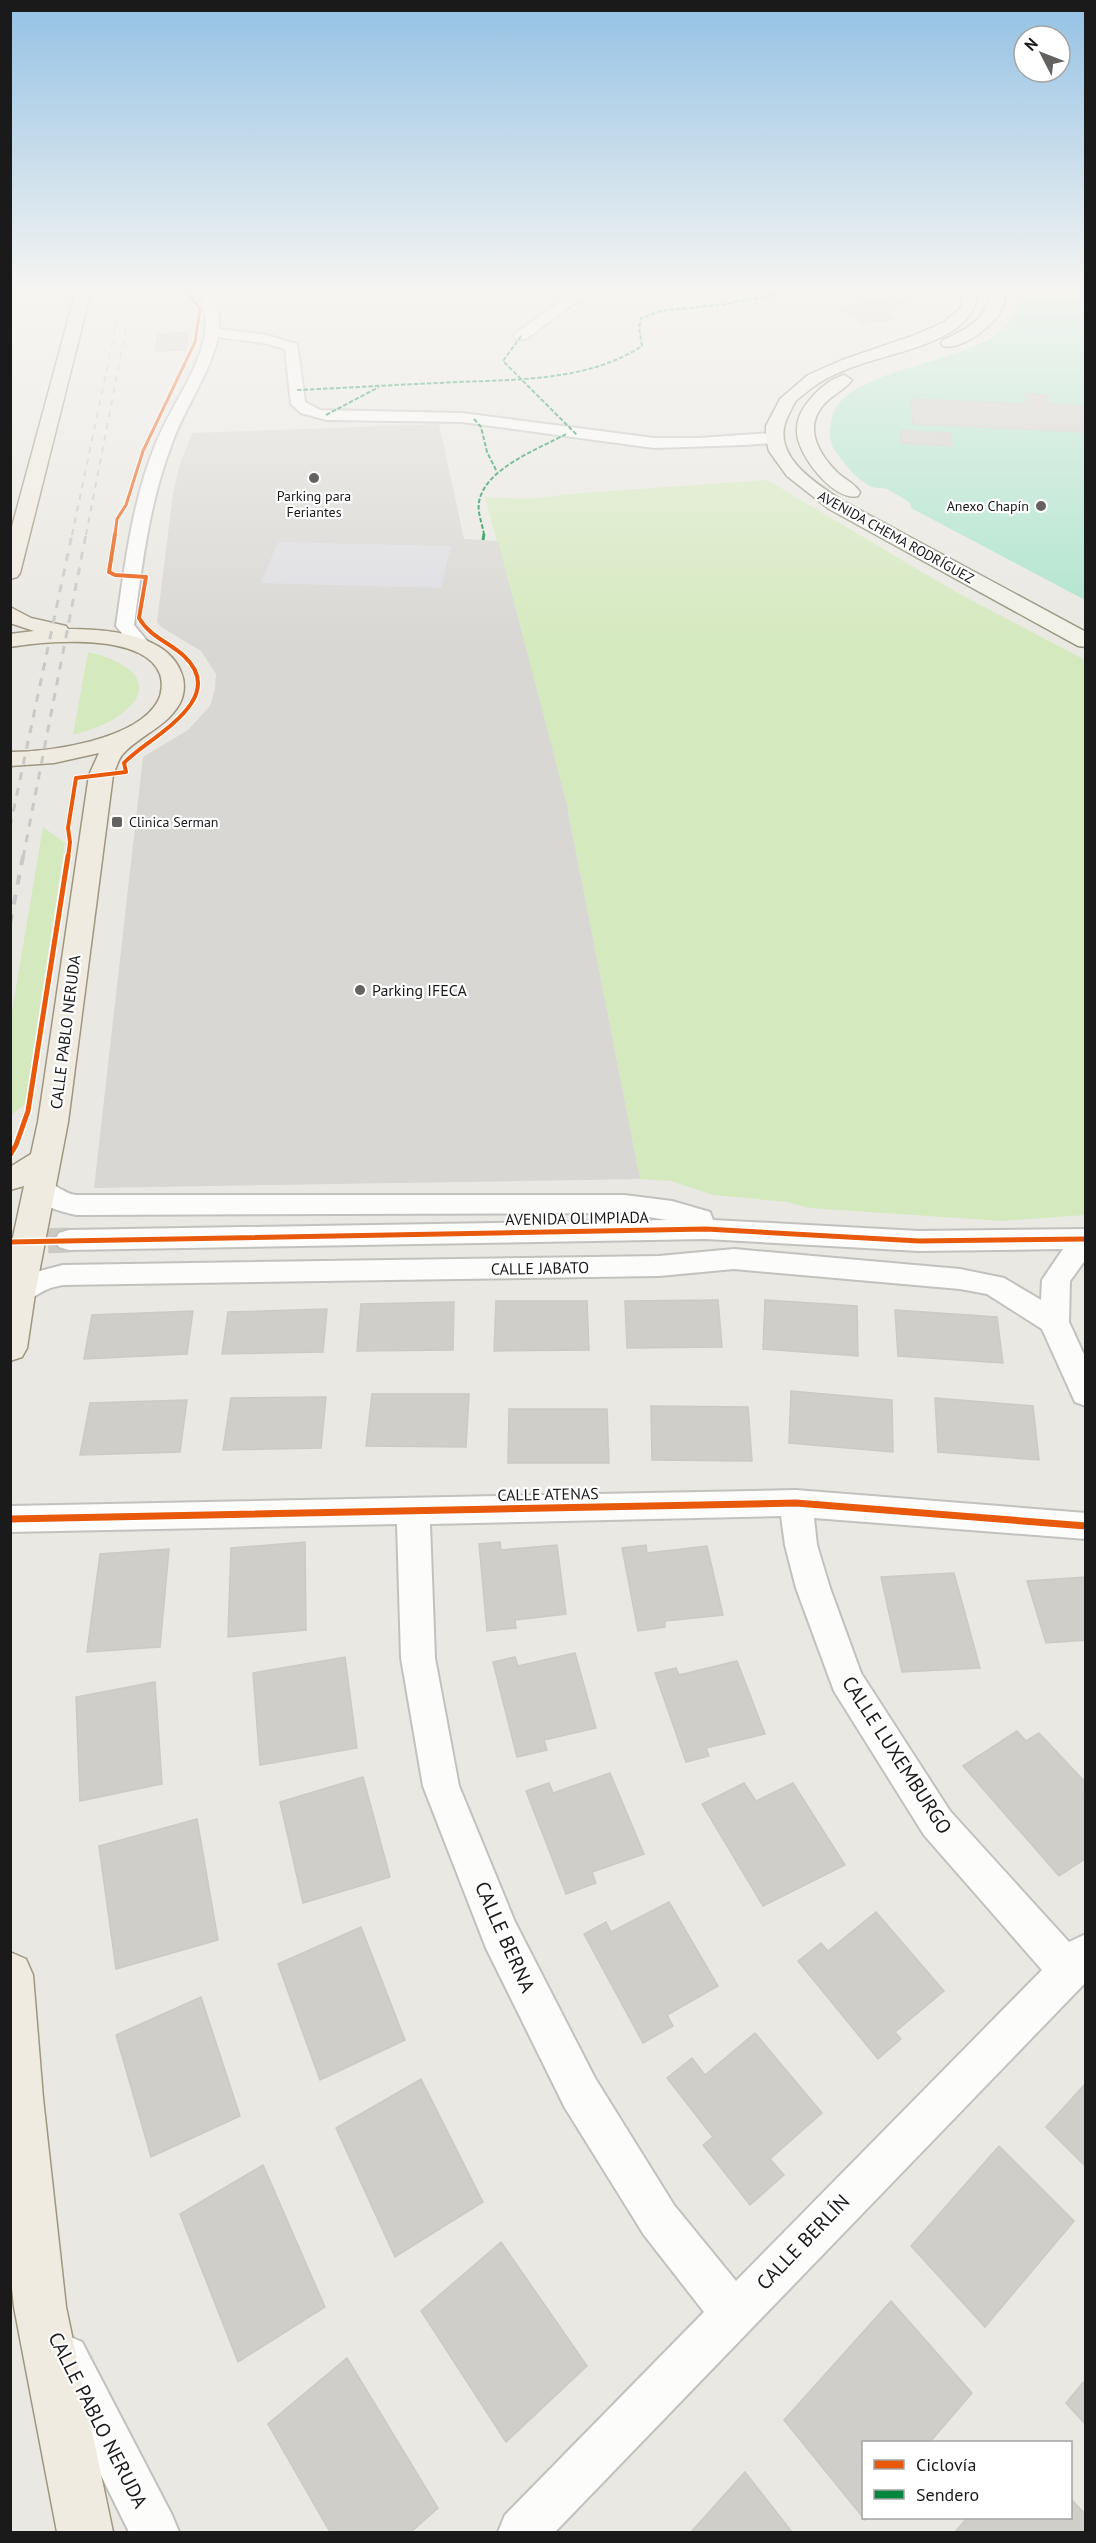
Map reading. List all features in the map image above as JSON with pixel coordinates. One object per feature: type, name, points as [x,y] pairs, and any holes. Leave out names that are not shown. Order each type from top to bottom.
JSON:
[{"type":"main road","points":[[10,573],[54,406]]},
{"type":"main road","points":[[773,438],[777,417],[783,406]]},
{"type":"main road","name":"AVENIDA CHEMA RODRÍGUEZ","points":[[812,406],[806,415],[803,433],[809,451],[822,468],[861,498]]},
{"type":"main road","name":"AVENIDA CHEMA RODRÍGUEZ","points":[[773,438],[779,453],[791,470],[810,488],[836,505],[1086,641]]},
{"type":"main road","points":[[10,613],[24,622],[46,629],[115,639],[144,648],[159,657],[169,667],[174,679],[174,692],[168,705],[156,718],[139,730],[105,745],[64,756],[10,759]]},
{"type":"main road","points":[[10,641],[81,635]]},
{"type":"main road","name":"CALLE PABLO NERUDA","points":[[13,1324],[32,1176],[53,1122],[101,775],[111,752],[139,730]]},
{"type":"main road","name":"CALLE PABLO NERUDA","points":[[10,1975],[19,2098],[40,2307],[85,2532]]},
{"type":"street","points":[[144,648],[125,626],[134,562],[147,497],[164,443],[182,406]]},
{"type":"street","points":[[300,406],[308,412],[326,415],[442,416],[566,434],[655,443],[773,438]]},
{"type":"street","points":[[32,1176],[56,1201],[76,1205],[624,1204],[672,1211],[739,1230]]},
{"type":"street","name":"AVENIDA OLIMPIADA","points":[[69,1240],[739,1230],[919,1241],[1085,1239]]},
{"type":"street","points":[[1085,1239],[1056,1280],[1054,1322],[1086,1394]]},
{"type":"street","points":[[734,1259],[830,1253],[919,1241]]},
{"type":"street","name":"CALLE JABATO","points":[[13,1324],[38,1281],[63,1275],[659,1266],[734,1259],[960,1279],[994,1285],[1054,1322]]},
{"type":"street","name":"CALLE ATENAS","points":[[10,1519],[796,1503],[1086,1526]]},
{"type":"street","name":"CALLE LUXEMBURGO","points":[[796,1503],[801,1545],[813,1588],[846,1680],[937,1823],[1077,1961]]},
{"type":"street","name":"CALLE BERNA","points":[[412,1510],[418,1659],[441,1786],[492,1913],[580,2093],[659,2220],[734,2314]]},
{"type":"street","name":"CALLE BERLÍN","points":[[522,2532],[1077,1961]]},
{"type":"street","name":"CALLE PABLO NERUDA","points":[[40,2307],[155,2532]]},
{"type":"green space","points":[[839,406],[1085,406],[1085,600],[911,508],[910,503],[885,488],[875,488],[867,484],[856,476],[834,449],[830,439],[831,422]]},
{"type":"green space","points":[[767,480],[956,592],[1085,660],[1085,1215],[1002,1221],[809,1208],[787,1202],[713,1195],[671,1181],[640,1179],[566,801],[485,497],[529,499],[581,493]]},
{"type":"green space","points":[[88,652],[125,666],[139,682],[139,692],[134,702],[116,718],[73,735]]},
{"type":"green space","points":[[43,827],[65,843],[25,1104],[11,1115],[11,1017]]},
{"type":"shaded area","name":"Parking IFECA","points":[[439,424],[464,539],[498,541],[566,801],[640,1179],[94,1188],[143,757],[188,730],[210,706],[215,689],[216,674],[201,651],[161,627],[157,622],[173,493],[180,464],[192,433]]},
{"type":"shaded area","points":[[278,542],[451,546],[441,588],[261,583]]},
{"type":"building","points":[[912,406],[1086,406],[1086,432],[913,424]]},
{"type":"building","points":[[901,431],[951,433],[952,446],[901,443]]},
{"type":"building","points":[[718,1300],[722,1347],[627,1348],[625,1301]]},
{"type":"building","points":[[765,1300],[857,1306],[858,1356],[763,1349]]},
{"type":"building","points":[[496,1301],[587,1301],[589,1350],[494,1351]]},
{"type":"building","points":[[454,1302],[453,1350],[357,1351],[361,1304]]},
{"type":"building","points":[[327,1309],[323,1352],[222,1354],[228,1312]]},
{"type":"building","points":[[895,1310],[997,1317],[1003,1363],[898,1356]]},
{"type":"building","points":[[193,1311],[187,1354],[84,1359],[92,1315]]},
{"type":"building","points":[[791,1391],[892,1400],[893,1452],[789,1443]]},
{"type":"building","points":[[372,1394],[469,1394],[466,1447],[366,1446]]},
{"type":"building","points":[[326,1397],[321,1448],[223,1450],[231,1398]]},
{"type":"building","points":[[935,1398],[1033,1406],[1039,1460],[938,1452]]},
{"type":"building","points":[[187,1400],[180,1452],[80,1455],[90,1403]]},
{"type":"building","points":[[651,1406],[748,1407],[752,1461],[652,1460]]},
{"type":"building","points":[[509,1409],[607,1409],[609,1463],[508,1463]]},
{"type":"building","points":[[305,1542],[306,1630],[228,1637],[231,1548]]},
{"type":"building","points":[[500,1542],[501,1550],[557,1545],[566,1614],[515,1620],[516,1628],[487,1631],[479,1544]]},
{"type":"building","points":[[646,1545],[647,1553],[707,1546],[723,1615],[665,1621],[665,1627],[638,1631],[622,1548]]},
{"type":"building","points":[[169,1549],[160,1647],[87,1652],[100,1554]]},
{"type":"building","points":[[954,1573],[980,1668],[902,1672],[881,1577]]},
{"type":"building","points":[[1086,1577],[1086,1640],[1046,1643],[1027,1581]]},
{"type":"building","points":[[575,1653],[596,1728],[544,1740],[547,1750],[517,1757],[493,1662],[515,1657],[518,1666]]},
{"type":"building","points":[[345,1657],[357,1748],[260,1765],[253,1673]]},
{"type":"building","points":[[737,1661],[765,1734],[706,1748],[709,1756],[686,1762],[655,1673],[676,1668],[679,1675]]},
{"type":"building","points":[[155,1682],[162,1784],[80,1801],[76,1697]]},
{"type":"building","points":[[1017,1731],[1026,1741],[1039,1733],[1086,1783],[1086,1795],[1083,1797],[1086,1800],[1086,1858],[1059,1876],[963,1766]]},
{"type":"building","points":[[610,1773],[644,1854],[592,1872],[596,1883],[566,1894],[526,1791],[549,1783],[553,1793]]},
{"type":"building","points":[[363,1777],[390,1877],[303,1903],[280,1802]]},
{"type":"building","points":[[744,1783],[756,1801],[793,1783],[845,1865],[763,1906],[702,1804]]},
{"type":"building","points":[[197,1819],[218,1940],[116,1969],[99,1846]]},
{"type":"building","points":[[669,1902],[718,1986],[667,2015],[673,2026],[643,2043],[584,1934],[606,1922],[611,1932]]},
{"type":"building","points":[[876,1912],[944,1991],[895,2032],[901,2039],[878,2059],[798,1961],[821,1943],[828,1951]]},
{"type":"building","points":[[361,1927],[405,2040],[320,2080],[278,1964]]},
{"type":"building","points":[[201,1997],[240,2116],[151,2157],[116,2035]]},
{"type":"building","points":[[755,2033],[822,2113],[770,2159],[784,2175],[750,2205],[703,2145],[713,2137],[667,2078],[692,2058],[705,2075]]},
{"type":"building","points":[[421,2079],[483,2202],[395,2257],[336,2128]]},
{"type":"building","points":[[1086,2083],[1086,2167],[1046,2127]]},
{"type":"building","points":[[999,2146],[1074,2221],[985,2327],[911,2246]]},
{"type":"building","points":[[263,2165],[325,2307],[238,2362],[180,2214]]},
{"type":"building","points":[[501,2242],[587,2366],[506,2442],[421,2311]]},
{"type":"building","points":[[891,2301],[972,2393],[931,2441],[862,2441],[862,2516],[784,2420]]},
{"type":"building","points":[[347,2358],[438,2508],[411,2532],[330,2532],[268,2424]]},
{"type":"building","points":[[1086,2379],[1086,2425],[1066,2403]]},
{"type":"building","points":[[745,2472],[792,2532],[691,2532]]},
{"type":"building","points":[[1072,2500],[1086,2515],[1086,2532],[955,2532],[966,2519],[1072,2519]]},
{"type":"tunnel","points":[[10,1242],[69,1240]]},
{"type":"railway","points":[[72,535],[99,406]]},
{"type":"railway","points":[[86,535],[111,406]]},
{"type":"railway","points":[[10,827],[72,534]]},
{"type":"railway","points":[[23,858],[86,534]]},
{"type":"railway","points":[[10,924],[23,856]]},
{"type":"marked path","points":[[326,415],[344,406]]},
{"type":"marked path","points":[[548,406],[577,435]]},
{"type":"marked path","points":[[474,419],[481,427],[487,452],[497,472]]},
{"type":"marked path","points":[[483,540],[484,530],[479,503],[483,491],[491,480],[514,462],[566,434]]},
{"type":"cycle path","points":[[10,1155],[14,1150],[28,1111],[70,842],[68,828],[76,778],[126,772],[124,763],[133,753],[186,713],[196,689],[195,675],[187,659],[148,631],[139,618],[146,577],[115,575],[109,572],[117,519],[126,505],[143,451],[165,406]]},
{"type":"cycle path","points":[[10,1242],[706,1229],[919,1241],[1086,1239]]},
{"type":"cycle path","points":[[10,1519],[796,1503],[1086,1526]]},
{"type":"place","name":"Parking para Feriantes","points":[[314,478]]},
{"type":"place","name":"Anexo Chapín","points":[[1041,506]]},
{"type":"place","name":"Clinica Serman","points":[[117,822]]},
{"type":"place","name":"Parking IFECA","points":[[360,990]]}]
